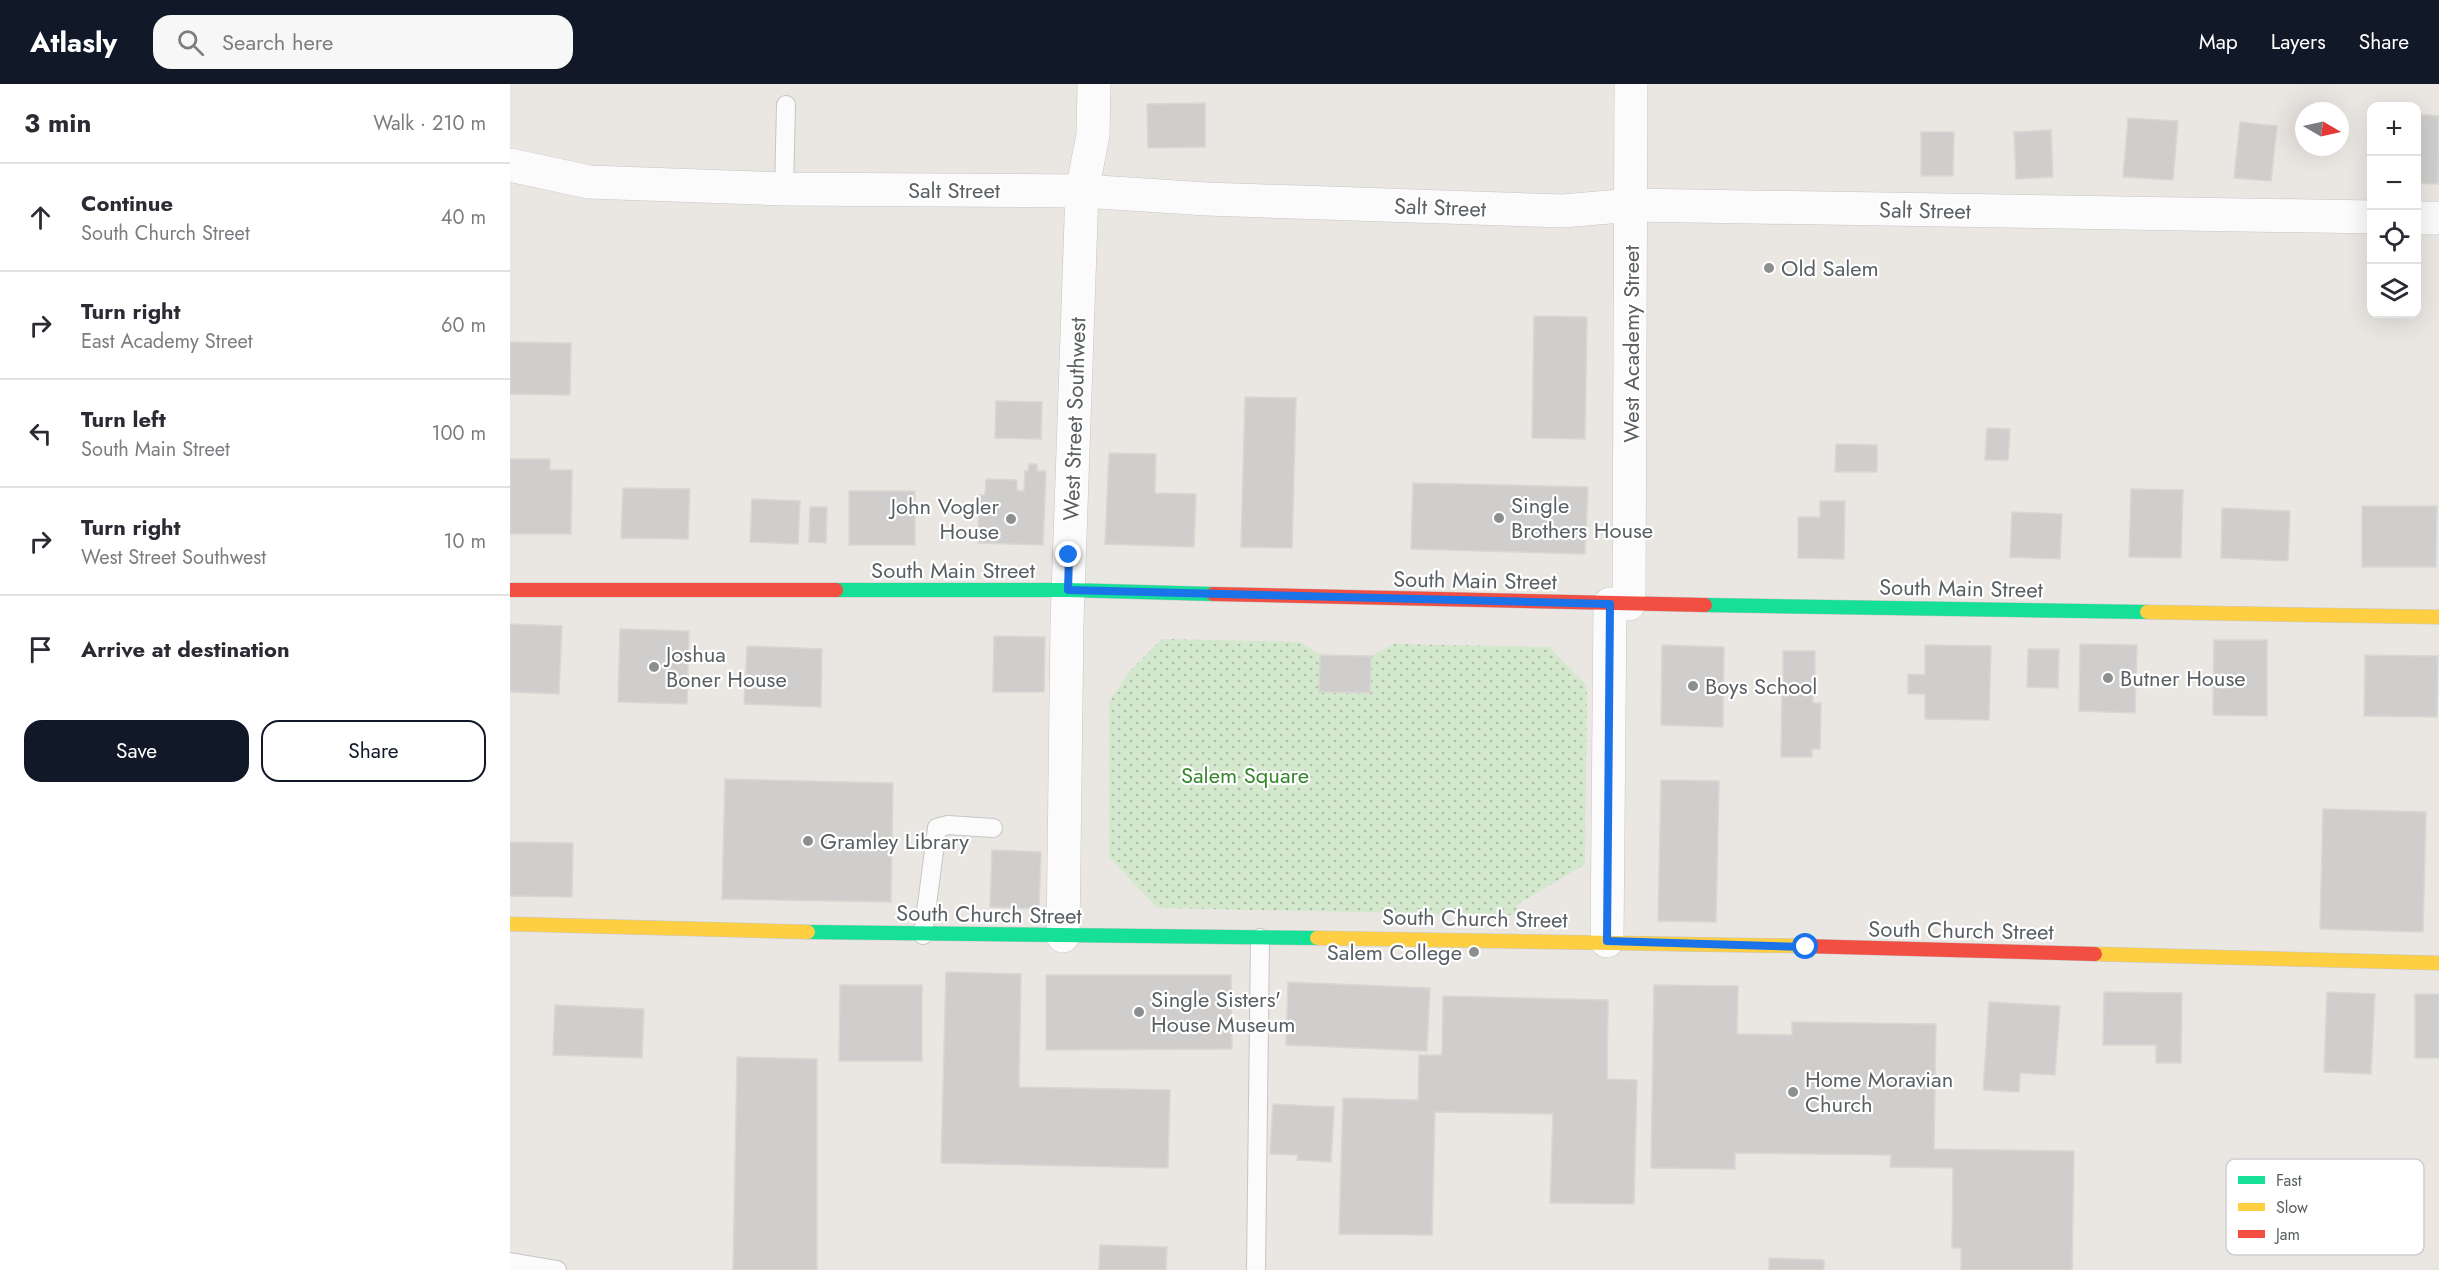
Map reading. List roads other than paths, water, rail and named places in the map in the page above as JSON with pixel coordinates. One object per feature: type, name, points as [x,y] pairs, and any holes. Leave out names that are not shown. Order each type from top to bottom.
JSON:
[{"type":"street","name":"West Street Southwest","points":[[1063,936],[1068,590],[1082,191],[1093,135],[1094,84]]},
{"type":"street","name":"West Academy Street","points":[[1607,941],[1632,205],[1631,84]]},
{"type":"street","name":"Salt Street","points":[[510,165],[589,182],[784,189],[1082,191],[1206,199],[1563,211],[1632,205],[2367,217]]},
{"type":"street","points":[[2421,218],[2439,218]]},
{"type":"street","name":"South Main Street","points":[[510,590],[1068,590],[1619,604],[2439,617]]},
{"type":"street","name":"South Church Street","points":[[510,924],[923,935],[1607,941],[2439,963]]},
{"type":"lane","points":[[784,189],[786,105]]},
{"type":"lane","points":[[923,935],[937,828],[948,825],[993,828]]},
{"type":"lane","points":[[1257,1270],[1260,938]]},
{"type":"lane","points":[[510,1262],[557,1270]]},
{"type":"place","name":"Old Salem","points":[[1769,268]]},
{"type":"place","name":"Single Brothers House","points":[[1499,518]]},
{"type":"place","name":"John Vogler House","points":[[1011,519]]},
{"type":"place","name":"Joshua Boner House","points":[[654,667]]},
{"type":"place","name":"Butner House","points":[[2108,678]]},
{"type":"place","name":"Boys School","points":[[1693,686]]},
{"type":"place","name":"Gramley Library","points":[[808,841]]},
{"type":"place","name":"Salem College","points":[[1474,952]]},
{"type":"place","name":"Single Sisters' House Museum","points":[[1139,1012]]},
{"type":"place","name":"Home Moravian Church","points":[[1793,1092]]},
{"type":"park label","name":"Salem Square","points":[[1245,775]]}]
